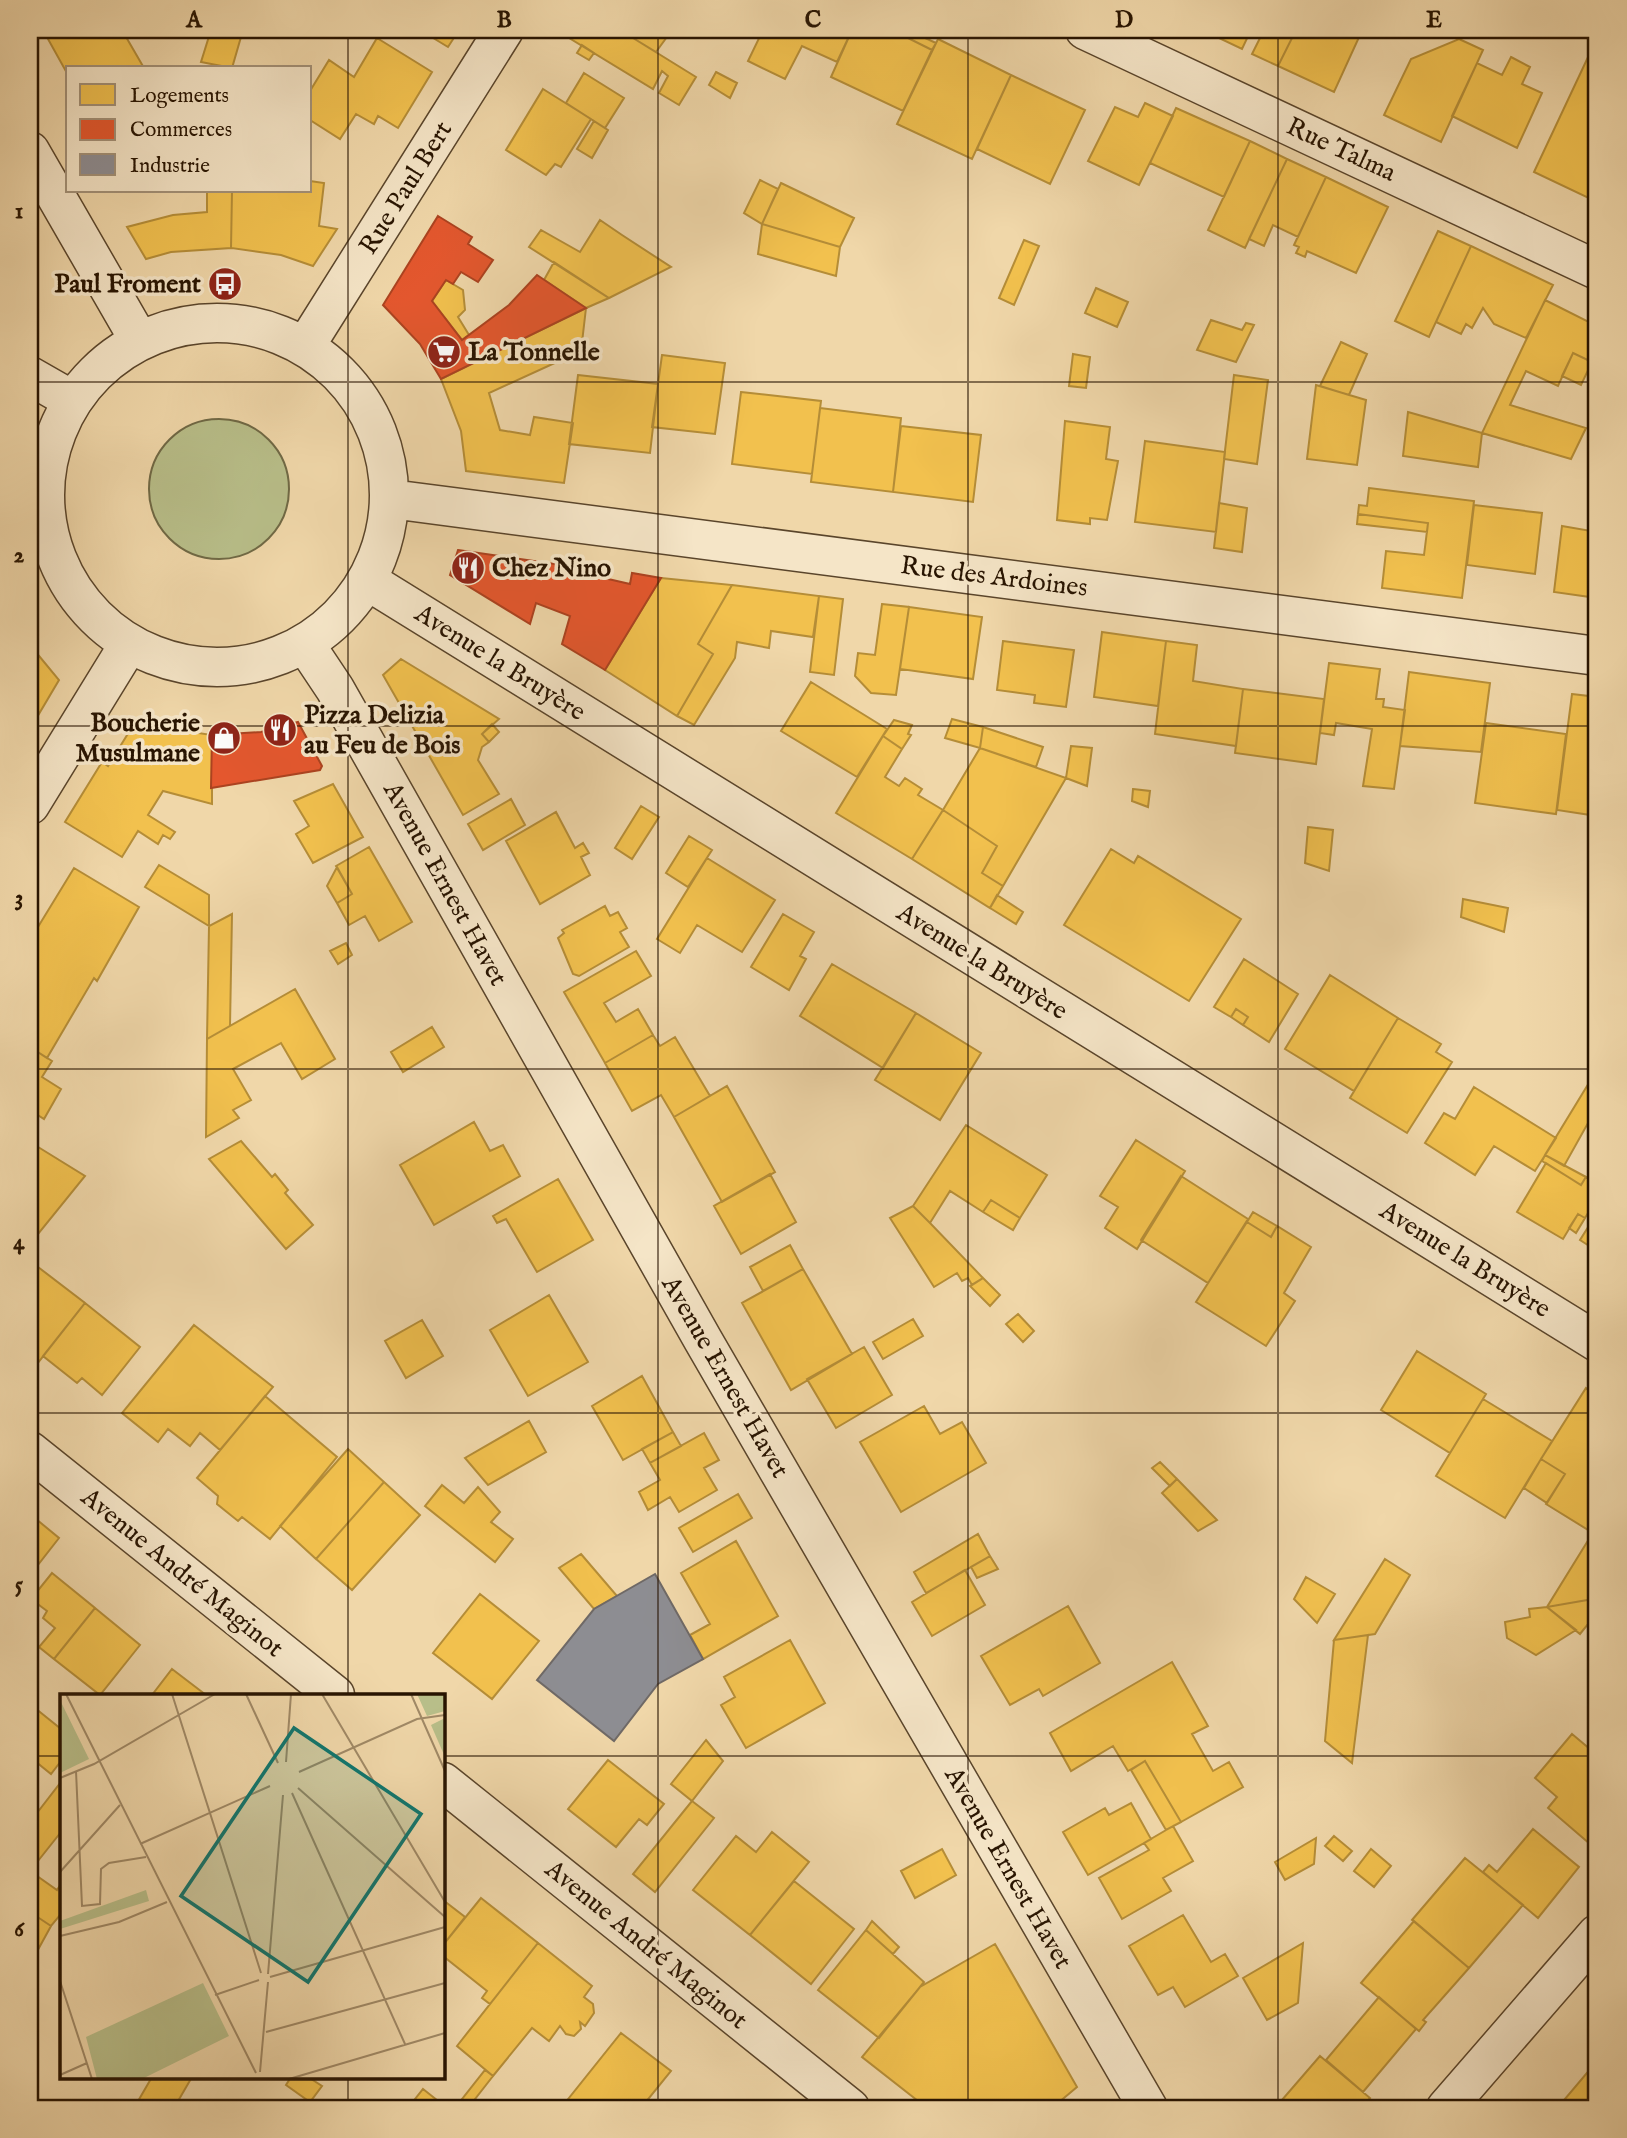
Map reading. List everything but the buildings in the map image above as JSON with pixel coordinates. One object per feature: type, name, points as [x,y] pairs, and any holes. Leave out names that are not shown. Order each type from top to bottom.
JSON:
[{"type":"street","name":"Rue Paul Bert","points":[[306,345],[504,30]]},
{"type":"street","name":"Rue Talma","points":[[1085,30],[1597,270]]},
{"type":"street","points":[[30,151],[139,340]]},
{"type":"street","points":[[195,323],[252,325],[306,345],[342,374],[369,411],[386,453],[391,499],[384,541],[368,581],[344,614],[306,644],[263,662],[217,668],[171,662],[129,644],[85,608],[57,561],[54,550],[44,506],[50,451],[72,400],[106,362],[139,340],[195,323]]},
{"type":"street","points":[[30,376],[72,400]]},
{"type":"street","name":"Rue des Ardoines","points":[[391,499],[1597,656]]},
{"type":"street","name":"Avenue la Bruyère","points":[[368,581],[1597,1342]]},
{"type":"street","points":[[30,805],[129,644]]},
{"type":"street","name":"Avenue Ernest Havet","points":[[306,644],[335,689],[703,1340],[1148,2108]]},
{"type":"street","name":"Avenue André Maginot","points":[[30,1451],[334,1694]]},
{"type":"street","name":"Avenue André Maginot","points":[[444,1783],[850,2108]]},
{"type":"street","points":[[1447,2108],[1597,1934]]},
{"type":"green space","points":[[219,419],[246,424],[268,440],[284,462],[289,489],[284,516],[268,538],[246,554],[219,559],[192,554],[170,538],[154,516],[149,489],[154,462],[170,440],[192,424]]},
{"type":"place","name":"Paul Froment","points":[[225,284]]},
{"type":"place","name":"La Tonnelle","points":[[444,352]]},
{"type":"place","name":"Chez Nino","points":[[468,568]]},
{"type":"place","name":"Pizza Delizia au Feu de Bois","points":[[280,730]]},
{"type":"place","name":"Boucherie Musulmane","points":[[224,738]]}]
